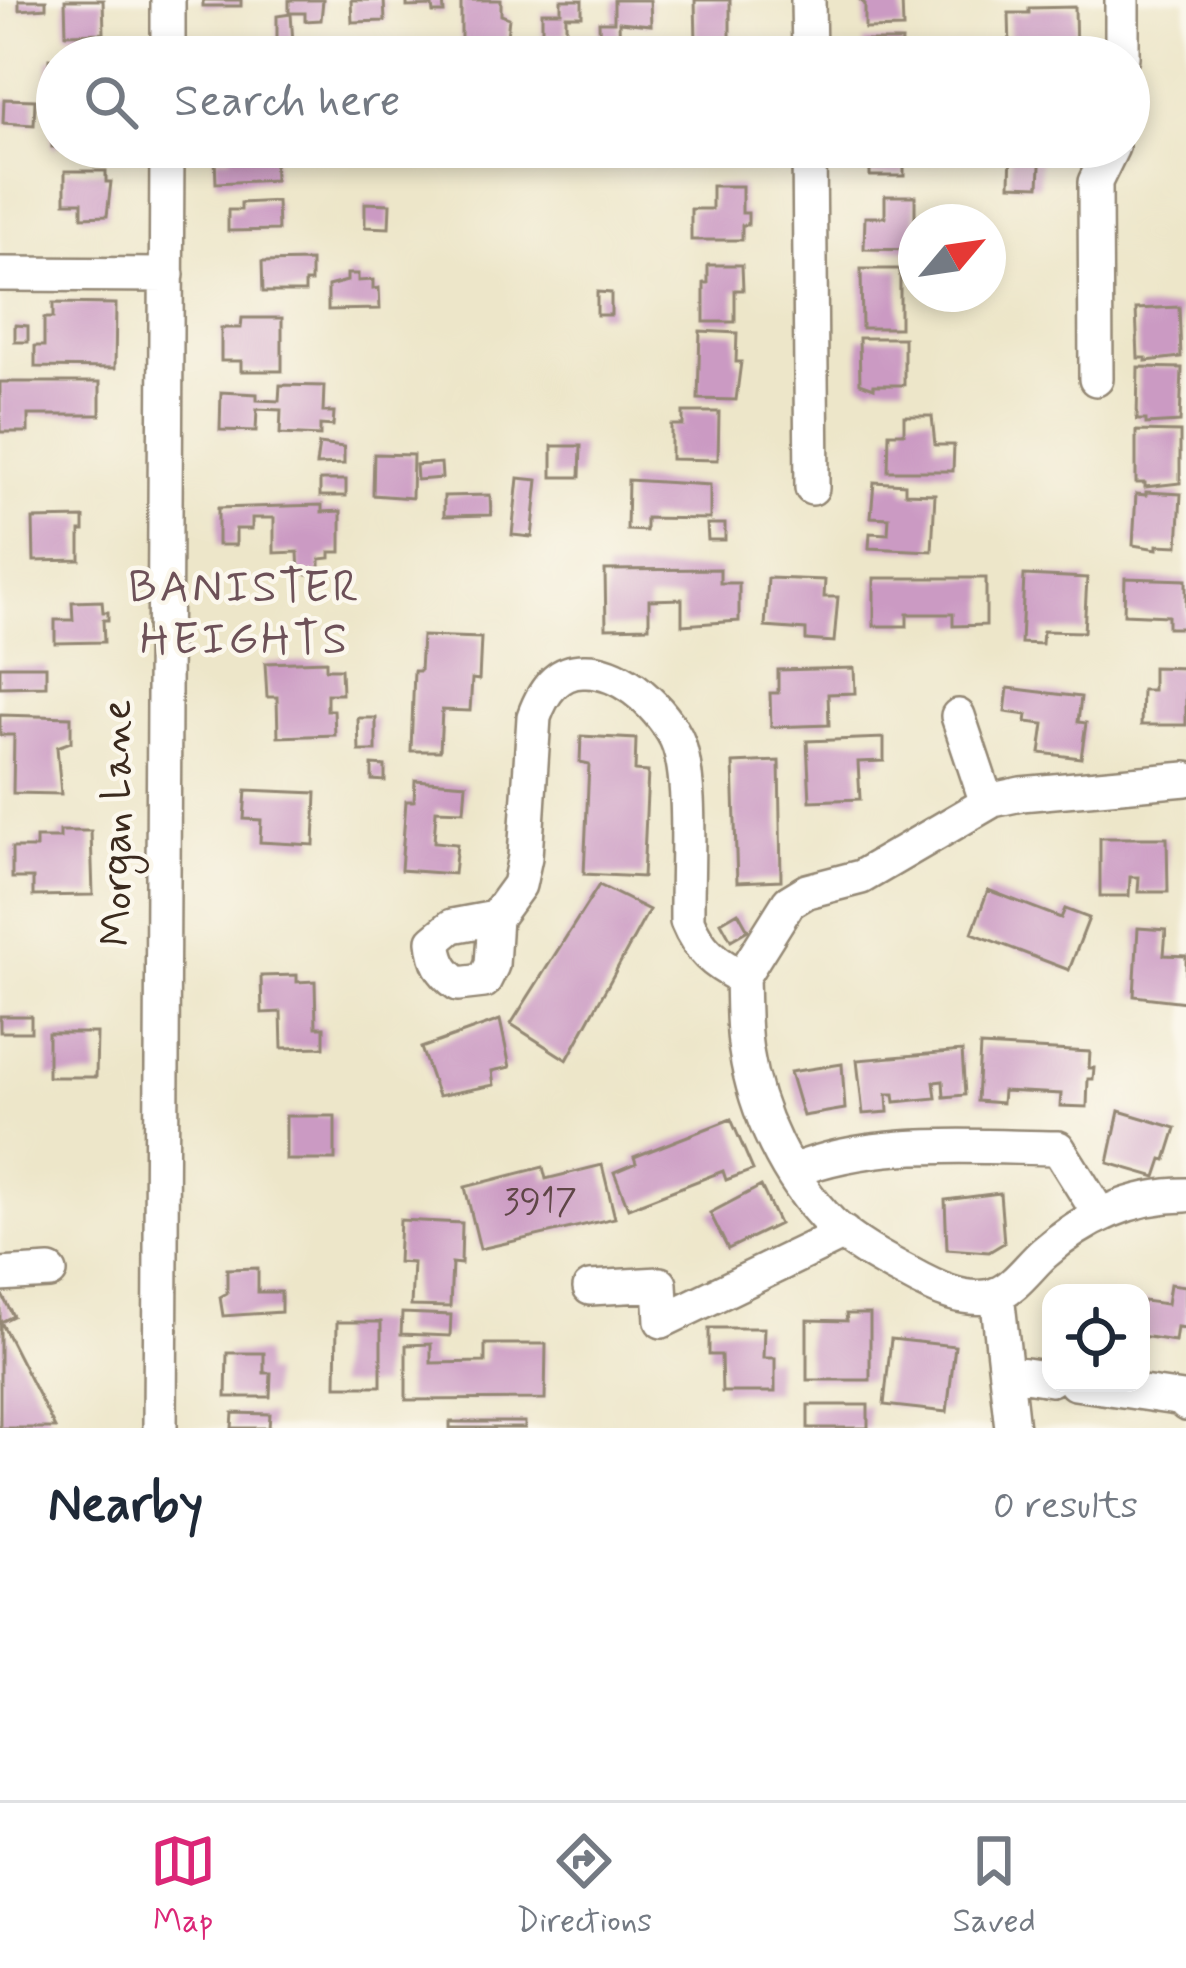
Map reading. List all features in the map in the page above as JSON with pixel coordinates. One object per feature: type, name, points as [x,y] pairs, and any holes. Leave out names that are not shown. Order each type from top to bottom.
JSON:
[{"type":"street","points":[[168,0],[168,36]]},
{"type":"street","points":[[808,0],[809,36]]},
{"type":"street","points":[[1122,0],[1122,36]]},
{"type":"street","name":"Morgan Lane","points":[[160,1428],[167,168]]},
{"type":"street","points":[[809,168],[812,488]]},
{"type":"street","points":[[1096,379],[1095,182],[1102,168]]},
{"type":"street","points":[[0,274],[166,275]]},
{"type":"street","points":[[495,918],[519,885],[525,857],[534,717],[540,699],[572,671],[593,670],[619,678],[642,695],[675,736],[684,761],[687,921],[696,942],[714,962],[742,977]]},
{"type":"street","points":[[958,716],[987,803]]},
{"type":"street","points":[[1186,779],[1021,794],[987,803],[874,870],[807,891],[789,902],[742,977],[746,1051],[759,1103],[793,1171],[831,1223],[868,1252],[931,1286],[968,1297],[997,1294],[1044,1252],[1100,1215],[1168,1195],[1186,1196]]},
{"type":"street","points":[[793,1171],[832,1155],[1058,1148],[1100,1215]]},
{"type":"street","points":[[590,1288],[660,1284],[662,1321],[844,1233]]},
{"type":"street","points":[[0,1275],[50,1272]]},
{"type":"street","points":[[997,1294],[1012,1428]]},
{"type":"street","points":[[1006,1372],[1042,1378]]},
{"type":"street","points":[[1133,1392],[1186,1404]]},
{"type":"building","points":[[19,0],[46,0],[46,8],[19,10]]},
{"type":"building","points":[[65,0],[103,0],[104,33],[66,34]]},
{"type":"building","points":[[203,0],[241,0],[241,6],[203,6]]},
{"type":"building","points":[[289,0],[323,0],[321,20],[305,21],[305,13],[289,13]]},
{"type":"building","points":[[351,0],[384,0],[385,21],[352,22]]},
{"type":"building","points":[[407,0],[443,0],[444,13],[433,13],[432,6],[407,7]]},
{"type":"building","points":[[461,0],[501,0],[501,15],[509,18],[507,36],[461,36]]},
{"type":"building","points":[[561,0],[582,0],[582,16],[566,16],[566,36],[542,36],[542,12],[561,12]]},
{"type":"building","points":[[614,0],[650,0],[651,25],[619,22],[619,36],[599,36],[599,22],[614,22]]},
{"type":"building","points":[[695,0],[730,0],[730,36],[696,36]]},
{"type":"building","points":[[860,0],[902,0],[903,28],[865,29],[865,4]]},
{"type":"building","points":[[1075,7],[1076,36],[1010,36],[1009,13],[1029,13],[1029,8]]},
{"type":"building","points":[[291,14],[293,36],[277,36],[277,16]]},
{"type":"building","points":[[4,99],[35,100],[34,125],[3,123]]},
{"type":"building","points":[[215,168],[275,168],[275,180],[216,183]]},
{"type":"building","points":[[870,168],[904,168],[904,176],[870,176]]},
{"type":"building","points":[[1010,168],[1040,168],[1039,186],[1010,185]]},
{"type":"building","points":[[65,171],[106,171],[106,182],[111,182],[107,216],[82,217],[82,202],[65,202]]},
{"type":"building","points":[[712,186],[742,186],[742,213],[748,213],[748,225],[742,225],[742,240],[691,240],[691,209],[712,209]]},
{"type":"building","points":[[885,196],[915,196],[915,204],[898,204],[898,250],[864,249],[865,217],[885,217]]},
{"type":"building","points":[[277,201],[278,230],[228,231],[228,210],[241,210],[241,203]]},
{"type":"building","points":[[365,203],[390,204],[389,228],[365,227]]},
{"type":"building","points":[[311,261],[311,282],[305,282],[305,292],[263,292],[262,262]]},
{"type":"building","points":[[708,265],[742,265],[743,290],[735,290],[735,322],[704,322]]},
{"type":"building","points":[[861,269],[898,269],[900,328],[862,328]]},
{"type":"building","points":[[347,274],[358,274],[358,281],[373,280],[373,289],[379,288],[380,309],[328,310],[328,286],[347,281]]},
{"type":"building","points":[[597,292],[611,293],[611,315],[597,315]]},
{"type":"building","points":[[53,303],[116,304],[115,368],[35,367],[35,346],[44,346],[44,318],[53,318]]},
{"type":"building","points":[[1179,307],[1181,357],[1138,358],[1136,309]]},
{"type":"building","points":[[242,318],[282,318],[282,371],[241,371],[241,361],[221,361],[221,328],[241,328]]},
{"type":"building","points":[[15,325],[28,326],[28,342],[15,342]]},
{"type":"building","points":[[700,331],[737,333],[736,362],[741,362],[736,400],[698,399]]},
{"type":"building","points":[[859,338],[904,338],[904,385],[874,388],[860,383]]},
{"type":"building","points":[[1138,367],[1182,368],[1180,422],[1137,420]]},
{"type":"building","points":[[0,382],[100,382],[100,415],[28,415],[28,432],[0,432]]},
{"type":"building","points":[[280,385],[324,386],[323,412],[334,412],[333,426],[320,425],[320,436],[280,434],[281,410],[257,409],[256,431],[220,430],[221,392],[279,401]]},
{"type":"building","points":[[683,412],[719,412],[718,460],[671,459],[671,425],[683,425]]},
{"type":"building","points":[[904,416],[932,416],[935,445],[954,445],[953,471],[888,471],[889,433],[904,433]]},
{"type":"building","points":[[1136,431],[1180,432],[1180,483],[1145,487],[1145,483],[1136,483]]},
{"type":"building","points":[[319,444],[344,447],[344,464],[316,465]]},
{"type":"building","points":[[552,446],[581,446],[580,477],[552,477]]},
{"type":"building","points":[[374,454],[413,455],[412,498],[373,495]]},
{"type":"building","points":[[441,463],[442,478],[417,480],[416,465]]},
{"type":"building","points":[[518,478],[538,480],[532,537],[512,535]]},
{"type":"building","points":[[320,480],[346,480],[346,496],[320,496]]},
{"type":"building","points":[[628,480],[710,485],[710,519],[646,518],[646,531],[627,530]]},
{"type":"building","points":[[874,482],[905,484],[905,493],[935,494],[932,551],[869,548],[870,533],[888,534],[889,518],[871,517]]},
{"type":"building","points":[[1136,494],[1181,494],[1178,546],[1133,545]]},
{"type":"building","points":[[490,495],[491,515],[444,516],[444,496]]},
{"type":"building","points":[[322,505],[322,512],[341,511],[341,552],[320,559],[320,574],[299,574],[298,552],[274,553],[274,518],[252,518],[252,529],[236,529],[236,545],[218,545],[218,508]]},
{"type":"building","points":[[84,518],[80,560],[34,561],[33,519]]},
{"type":"building","points":[[707,524],[725,524],[725,540],[708,540]]},
{"type":"building","points":[[720,569],[720,583],[739,583],[739,621],[682,625],[682,599],[649,600],[649,627],[606,628],[605,570]]},
{"type":"building","points":[[1024,575],[1087,578],[1084,632],[1043,631],[1042,644],[1021,643]]},
{"type":"building","points":[[768,578],[825,580],[824,597],[838,597],[834,642],[806,640],[806,630],[765,627]]},
{"type":"building","points":[[874,578],[986,578],[986,625],[953,626],[953,614],[907,614],[907,626],[874,626]]},
{"type":"building","points":[[1125,578],[1186,580],[1186,628],[1168,628],[1168,616],[1124,614]]},
{"type":"building","points":[[102,601],[103,612],[108,612],[108,620],[103,620],[104,642],[55,643],[55,620],[73,620],[72,602]]},
{"type":"building","points":[[422,636],[481,638],[479,680],[472,679],[470,711],[442,710],[440,751],[411,751],[414,671],[420,671]]},
{"type":"building","points":[[326,661],[326,669],[341,669],[342,694],[327,694],[327,710],[334,710],[335,735],[278,737],[277,697],[267,697],[265,663]]},
{"type":"building","points":[[0,666],[46,666],[46,686],[0,687]]},
{"type":"building","points":[[1153,667],[1186,668],[1186,725],[1141,725],[1142,690],[1153,690]]},
{"type":"building","points":[[854,668],[855,693],[828,694],[829,725],[771,727],[770,693],[778,693],[778,670]]},
{"type":"building","points":[[1008,688],[1081,697],[1078,722],[1086,723],[1081,758],[1040,753],[1044,724],[1026,722],[1027,715],[1005,712]]},
{"type":"building","points":[[0,715],[71,717],[71,742],[57,747],[61,794],[13,793],[14,735],[0,735]]},
{"type":"building","points":[[358,718],[376,718],[376,751],[359,751]]},
{"type":"building","points":[[581,736],[636,739],[635,771],[648,772],[643,877],[584,874],[589,764],[580,762]]},
{"type":"building","points":[[884,738],[884,761],[858,762],[860,799],[810,801],[807,741]]},
{"type":"building","points":[[779,761],[781,880],[737,882],[733,763]]},
{"type":"building","points":[[372,765],[385,766],[385,781],[372,780]]},
{"type":"building","points":[[415,780],[466,784],[464,811],[436,810],[434,842],[457,844],[454,874],[401,870],[406,801],[414,801]]},
{"type":"building","points":[[246,790],[316,793],[314,845],[260,842],[261,820],[244,819]]},
{"type":"building","points":[[60,831],[91,831],[93,895],[33,896],[33,878],[12,878],[12,848],[36,848],[36,838],[60,838]]},
{"type":"building","points":[[1100,838],[1167,838],[1168,892],[1138,892],[1139,877],[1130,877],[1129,896],[1100,896]]},
{"type":"building","points":[[599,885],[649,910],[567,1060],[511,1024]]},
{"type":"building","points":[[988,890],[1061,918],[1065,909],[1089,918],[1069,970],[972,933]]},
{"type":"building","points":[[738,912],[748,930],[731,940],[721,922]]},
{"type":"building","points":[[1138,928],[1166,930],[1164,955],[1186,956],[1186,1002],[1134,996]]},
{"type":"building","points":[[297,975],[297,982],[315,981],[316,1027],[324,1027],[324,1047],[282,1048],[281,1012],[262,1013],[261,976]]},
{"type":"building","points":[[0,1016],[31,1016],[31,1032],[0,1032]]},
{"type":"building","points":[[500,1020],[510,1067],[492,1071],[494,1085],[438,1096],[421,1048]]},
{"type":"building","points":[[48,1033],[97,1033],[96,1077],[48,1077]]},
{"type":"building","points":[[980,1046],[1090,1052],[1089,1068],[1094,1068],[1093,1079],[1088,1079],[1087,1107],[1060,1106],[1061,1094],[1003,1091],[1002,1103],[977,1101]]},
{"type":"building","points":[[962,1051],[965,1095],[944,1097],[943,1081],[934,1082],[936,1098],[895,1102],[894,1094],[887,1094],[888,1112],[863,1114],[857,1060]]},
{"type":"building","points":[[842,1064],[845,1109],[803,1116],[790,1072]]},
{"type":"building","points":[[1119,1111],[1176,1128],[1156,1177],[1108,1163]]},
{"type":"building","points":[[286,1116],[335,1116],[335,1160],[286,1160]]},
{"type":"building","points":[[731,1119],[753,1170],[726,1180],[723,1171],[628,1208],[614,1172],[636,1163],[634,1157]]},
{"type":"building","points":[[602,1165],[615,1218],[480,1249],[465,1187],[543,1167],[546,1179]]},
{"type":"building","points":[[761,1186],[779,1224],[728,1249],[710,1213]]},
{"type":"building","points":[[1000,1193],[1004,1243],[989,1252],[947,1249],[945,1200]]},
{"type":"building","points":[[400,1220],[462,1223],[461,1264],[452,1263],[450,1307],[411,1306],[413,1263],[398,1262]]},
{"type":"building","points":[[258,1268],[258,1292],[281,1292],[281,1312],[223,1316],[220,1297],[227,1293],[227,1269]]},
{"type":"building","points":[[1170,1284],[1186,1286],[1186,1328],[1177,1327],[1175,1341],[1150,1337],[1150,1302],[1167,1304]]},
{"type":"building","points":[[0,1291],[13,1316],[1,1322],[55,1428],[0,1428]]},
{"type":"building","points":[[402,1313],[451,1315],[450,1336],[401,1334]]},
{"type":"building","points":[[846,1314],[870,1314],[870,1380],[807,1380],[807,1320],[847,1321]]},
{"type":"building","points":[[337,1322],[381,1322],[381,1386],[336,1386]]},
{"type":"building","points":[[709,1328],[764,1328],[763,1358],[775,1358],[775,1392],[722,1392],[721,1355],[709,1355]]},
{"type":"building","points":[[891,1339],[955,1346],[947,1412],[884,1405]]},
{"type":"building","points":[[431,1344],[431,1363],[485,1362],[485,1344],[546,1344],[545,1399],[406,1400],[406,1345]]},
{"type":"building","points":[[227,1353],[264,1353],[264,1373],[271,1373],[270,1397],[226,1397]]},
{"type":"building","points":[[808,1405],[868,1405],[868,1428],[808,1428]]},
{"type":"building","points":[[233,1413],[270,1414],[269,1428],[232,1428]]},
{"type":"building","points":[[450,1422],[525,1422],[525,1428],[450,1428]]},
{"type":"district","name":"BANISTER HEIGHTS","points":[[245,614]]}]
